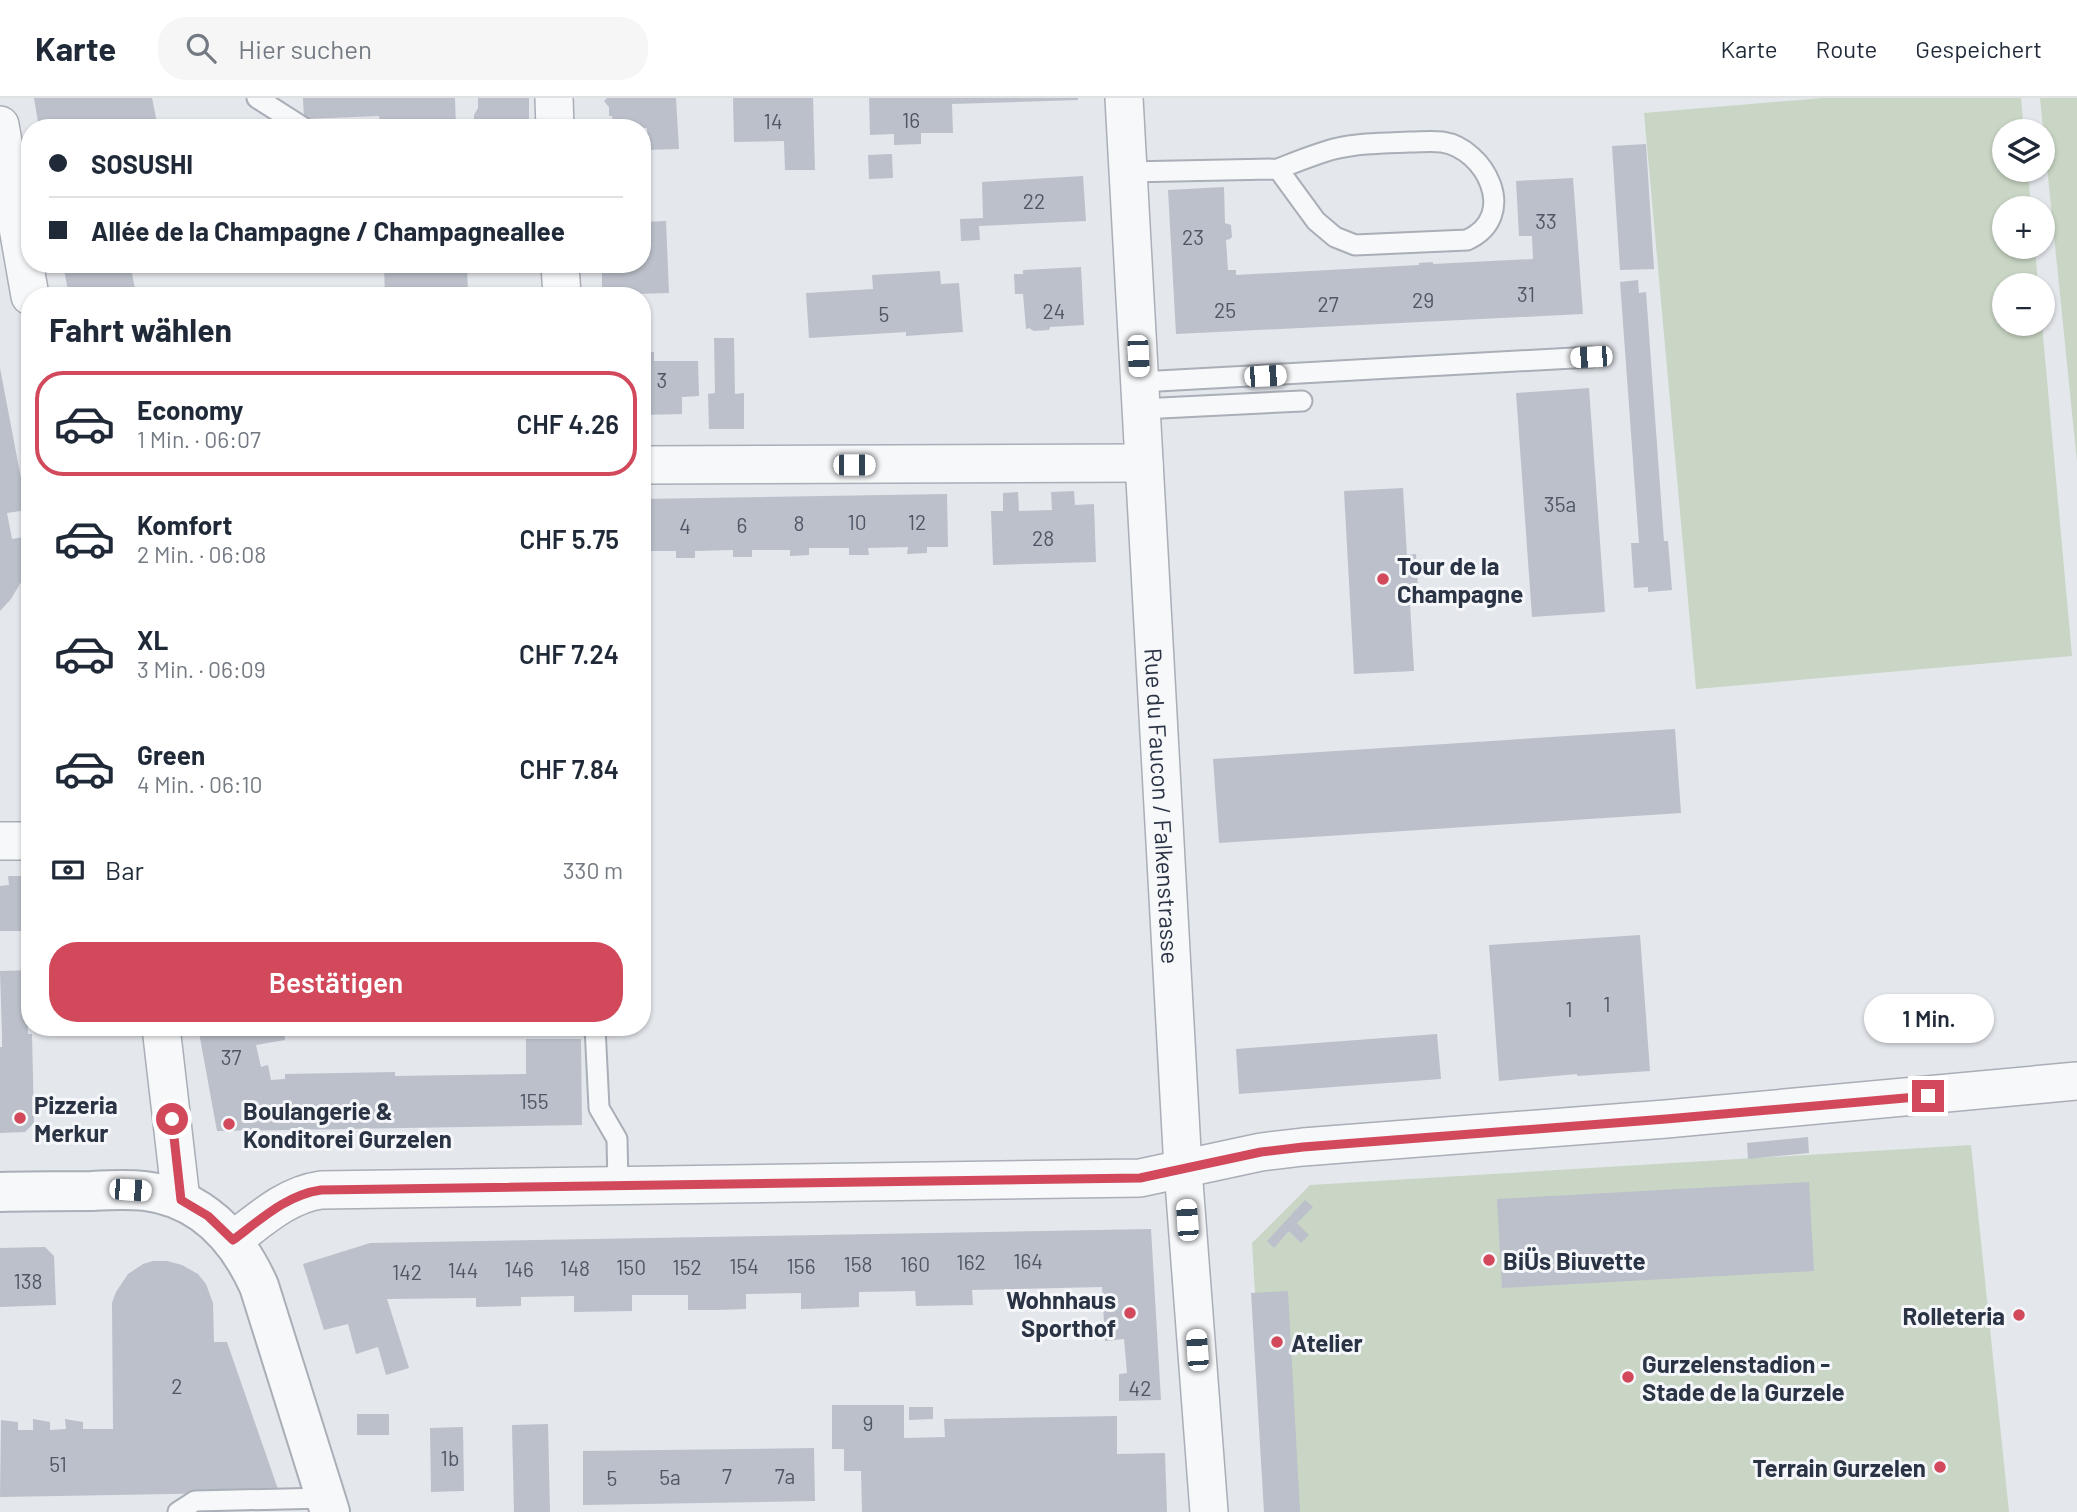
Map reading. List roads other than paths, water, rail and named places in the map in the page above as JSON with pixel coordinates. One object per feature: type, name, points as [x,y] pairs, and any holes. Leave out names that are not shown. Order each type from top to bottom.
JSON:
[{"type":"street","points":[[554,98],[555,119]]},
{"type":"street","name":"Rue du Faucon / Falkenstrasse","points":[[1124,98],[1183,1169],[1209,1512]]},
{"type":"street","points":[[0,125],[21,245]]},
{"type":"street","points":[[651,465],[1144,463]]},
{"type":"street","points":[[0,841],[21,841]]},
{"type":"street","points":[[162,1036],[181,1200]]},
{"type":"street","points":[[233,1240],[287,1201],[321,1190],[1140,1178],[1261,1152],[1303,1147],[1666,1119],[2077,1081]]},
{"type":"street","points":[[0,1192],[147,1191],[181,1200],[208,1216],[233,1240],[259,1286],[328,1505]]},
{"type":"lane","points":[[257,98],[290,119]]},
{"type":"lane","points":[[1128,173],[1278,169],[1334,149],[1374,143],[1443,142],[1467,153],[1477,163],[1488,179],[1495,206],[1488,225],[1467,240],[1355,245],[1335,237],[1316,221],[1278,169]]},
{"type":"lane","points":[[1141,395],[1591,357]]},
{"type":"lane","points":[[1141,395],[1302,401]]},
{"type":"lane","points":[[595,1036],[599,1108],[617,1139],[618,1186]]},
{"type":"lane","points":[[178,1512],[195,1501],[328,1505]]},
{"type":"place","name":"Tour de la Champagne","points":[[1383,579]]},
{"type":"place","name":"Pizzeria Merkur","points":[[20,1118]]},
{"type":"place","name":"Boulangerie & Konditorei Gurzelen","points":[[229,1124]]},
{"type":"place","name":"BiÜs Biuvette","points":[[1489,1260]]},
{"type":"place","name":"Wohnhaus Sporthof","points":[[1130,1313]]},
{"type":"place","name":"Rolleteria","points":[[2019,1315]]},
{"type":"place","name":"Atelier","points":[[1277,1342]]},
{"type":"place","name":"Gurzelenstadion - Stade de la Gurzele","points":[[1628,1377]]},
{"type":"place","name":"Terrain Gurzelen","points":[[1940,1467]]}]
